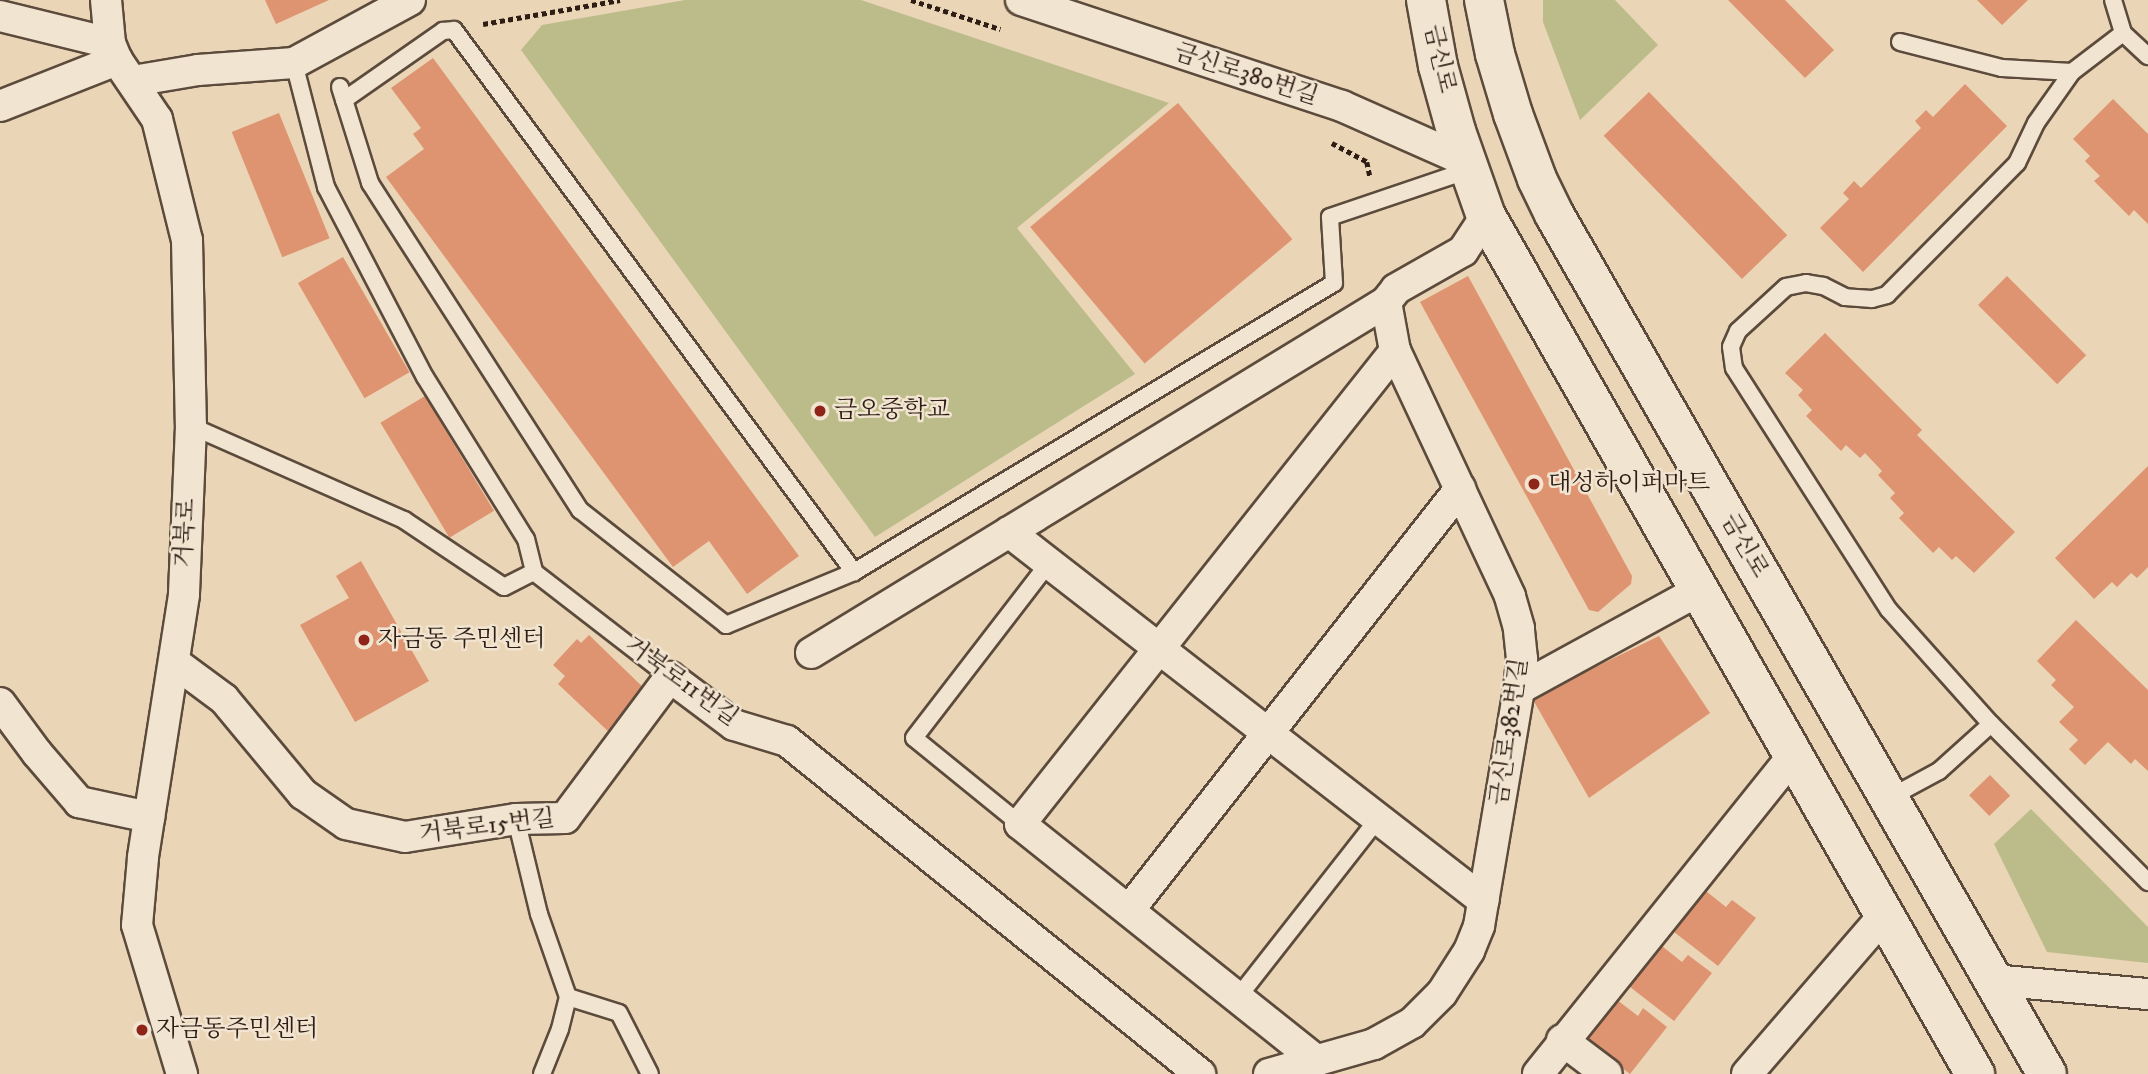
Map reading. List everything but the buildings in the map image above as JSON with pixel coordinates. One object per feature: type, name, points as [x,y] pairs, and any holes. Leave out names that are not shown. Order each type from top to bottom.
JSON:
[{"type":"street","name":"거북로","points":[[106,0],[120,61],[157,118],[187,240],[191,426],[184,595],[149,817],[137,925],[182,1074]]},
{"type":"street","points":[[0,16],[120,61],[198,69],[294,63],[410,0]]},
{"type":"street","name":"금신로380번길","points":[[1021,0],[1342,106],[1468,166]]},
{"type":"street","name":"금신로","points":[[1426,0],[1438,66],[1486,216],[1885,914],[1963,1068]]},
{"type":"street","name":"금신로","points":[[1484,0],[1495,54],[1513,114],[1537,179],[1554,215],[2047,1074]]},
{"type":"street","points":[[0,106],[120,61]]},
{"type":"street","points":[[811,653],[1386,302],[1396,289],[1463,251],[1486,216]]},
{"type":"street","name":"금신로382번길","points":[[1269,1074],[1330,1064],[1393,1036],[1412,1023],[1442,993],[1469,951],[1479,926],[1519,689],[1522,659],[1510,596],[1395,351],[1386,302]]},
{"type":"street","points":[[1330,1064],[1020,824],[1395,351]]},
{"type":"street","points":[[1129,910],[1460,489]]},
{"type":"street","points":[[1009,532],[1484,901]]},
{"type":"street","points":[[1519,689],[1700,590]]},
{"type":"street","name":"거북로15번길","points":[[174,662],[224,699],[303,794],[346,824],[405,837],[516,819],[565,818],[670,677]]},
{"type":"street","name":"거북로11번길","points":[[670,677],[734,725],[787,741],[1200,1074]]},
{"type":"street","points":[[0,703],[79,803],[149,817]]},
{"type":"street","points":[[1538,1074],[1794,755]]},
{"type":"street","points":[[1747,1074],[1885,914]]},
{"type":"street","points":[[1993,980],[2148,994]]},
{"type":"street","points":[[1563,1040],[1607,1074]]},
{"type":"lane","points":[[2113,0],[2123,33],[2148,56]]},
{"type":"lane","points":[[854,572],[454,30],[443,31],[342,94],[370,183],[580,510],[726,625],[854,572],[1334,283],[1330,217],[1468,166]]},
{"type":"lane","points":[[2123,33],[2072,72],[2036,123],[2017,163],[1887,295],[1872,299],[1845,297],[1823,286],[1806,283],[1786,287],[1738,331],[1731,347],[1734,368],[1889,610],[1990,724],[2148,883]]},
{"type":"lane","points":[[1900,42],[2002,68],[2072,72]]},
{"type":"lane","points":[[191,426],[404,520],[504,587],[534,572],[526,539],[425,377],[326,187],[294,63]]},
{"type":"lane","points":[[1020,824],[914,738],[1049,563]]},
{"type":"lane","name":"거북로11번길","points":[[534,572],[670,677]]},
{"type":"lane","points":[[1889,798],[1938,771],[1990,724]]},
{"type":"lane","points":[[1239,996],[1378,818]]},
{"type":"lane","points":[[516,819],[539,914],[568,996],[560,1029],[541,1074]]},
{"type":"lane","points":[[568,996],[620,1013],[650,1074]]},
{"type":"path","points":[[454,30],[620,0]]},
{"type":"green space","points":[[685,0],[861,0],[1169,103],[1017,228],[1135,374],[875,537],[521,50],[542,25]]},
{"type":"green space","points":[[1543,0],[1615,0],[1658,45],[1580,120],[1543,22]]},
{"type":"green space","points":[[2031,809],[2148,927],[2148,963],[2047,952],[1994,844]]},
{"type":"place","name":"금오중학교","points":[[820,411]]},
{"type":"place","name":"대성하이퍼마트","points":[[1534,484]]},
{"type":"place","name":"자금동 주민센터","points":[[364,640]]},
{"type":"place","name":"자금동주민센터","points":[[142,1030]]}]
